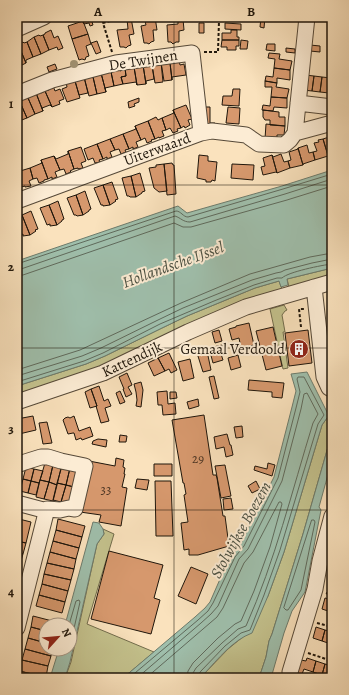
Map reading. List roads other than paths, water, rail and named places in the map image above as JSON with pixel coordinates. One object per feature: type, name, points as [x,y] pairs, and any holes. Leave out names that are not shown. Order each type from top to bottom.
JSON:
[{"type":"street","points":[[17,29],[44,17]]},
{"type":"street","points":[[295,133],[307,17]]},
{"type":"street","name":"De Twijnen","points":[[17,94],[52,80],[116,63],[192,53],[201,133]]},
{"type":"street","points":[[298,103],[332,107]]},
{"type":"street","name":"Uiterwaard","points":[[17,201],[201,133],[212,131],[246,135],[259,144],[284,145],[295,133],[332,123]]},
{"type":"street","name":"Kattendijk","points":[[17,402],[103,373],[188,332],[234,312],[332,282]]},
{"type":"street","points":[[314,287],[324,377],[329,388]]},
{"type":"street","points":[[17,479],[19,470],[17,466],[41,457],[48,456],[61,461],[85,466],[75,509],[70,508],[60,510],[48,508],[17,628]]},
{"type":"street","points":[[17,503],[47,511]]},
{"type":"street","points":[[290,678],[290,672],[315,590],[320,561],[332,516]]},
{"type":"water","name":"Hollandsche IJssel","points":[[332,170],[332,268],[287,279],[288,285],[281,287],[279,281],[255,288],[187,316],[86,364],[17,386],[17,261],[178,206],[187,213]]},
{"type":"water","points":[[307,372],[328,414],[332,417],[332,423],[327,418],[322,425],[284,552],[268,596],[252,633],[238,640],[232,645],[220,656],[201,678],[123,678],[195,617],[210,602],[231,554],[240,545],[274,477],[296,391],[291,374]]},
{"type":"water","points":[[332,433],[332,460],[319,507],[321,510],[305,592],[292,611],[271,678],[259,678],[266,657],[269,641],[303,534]]},
{"type":"water","points":[[93,522],[99,523],[104,534],[97,544],[78,627],[78,617],[67,617]]},
{"type":"water","points":[[57,657],[71,657],[65,678],[50,678]]},
{"type":"place","name":"Gemaal Verdoold","points":[[299,349]]},
{"type":"water label","name":"Stolwijkse Boezem","points":[[241,530]]}]
